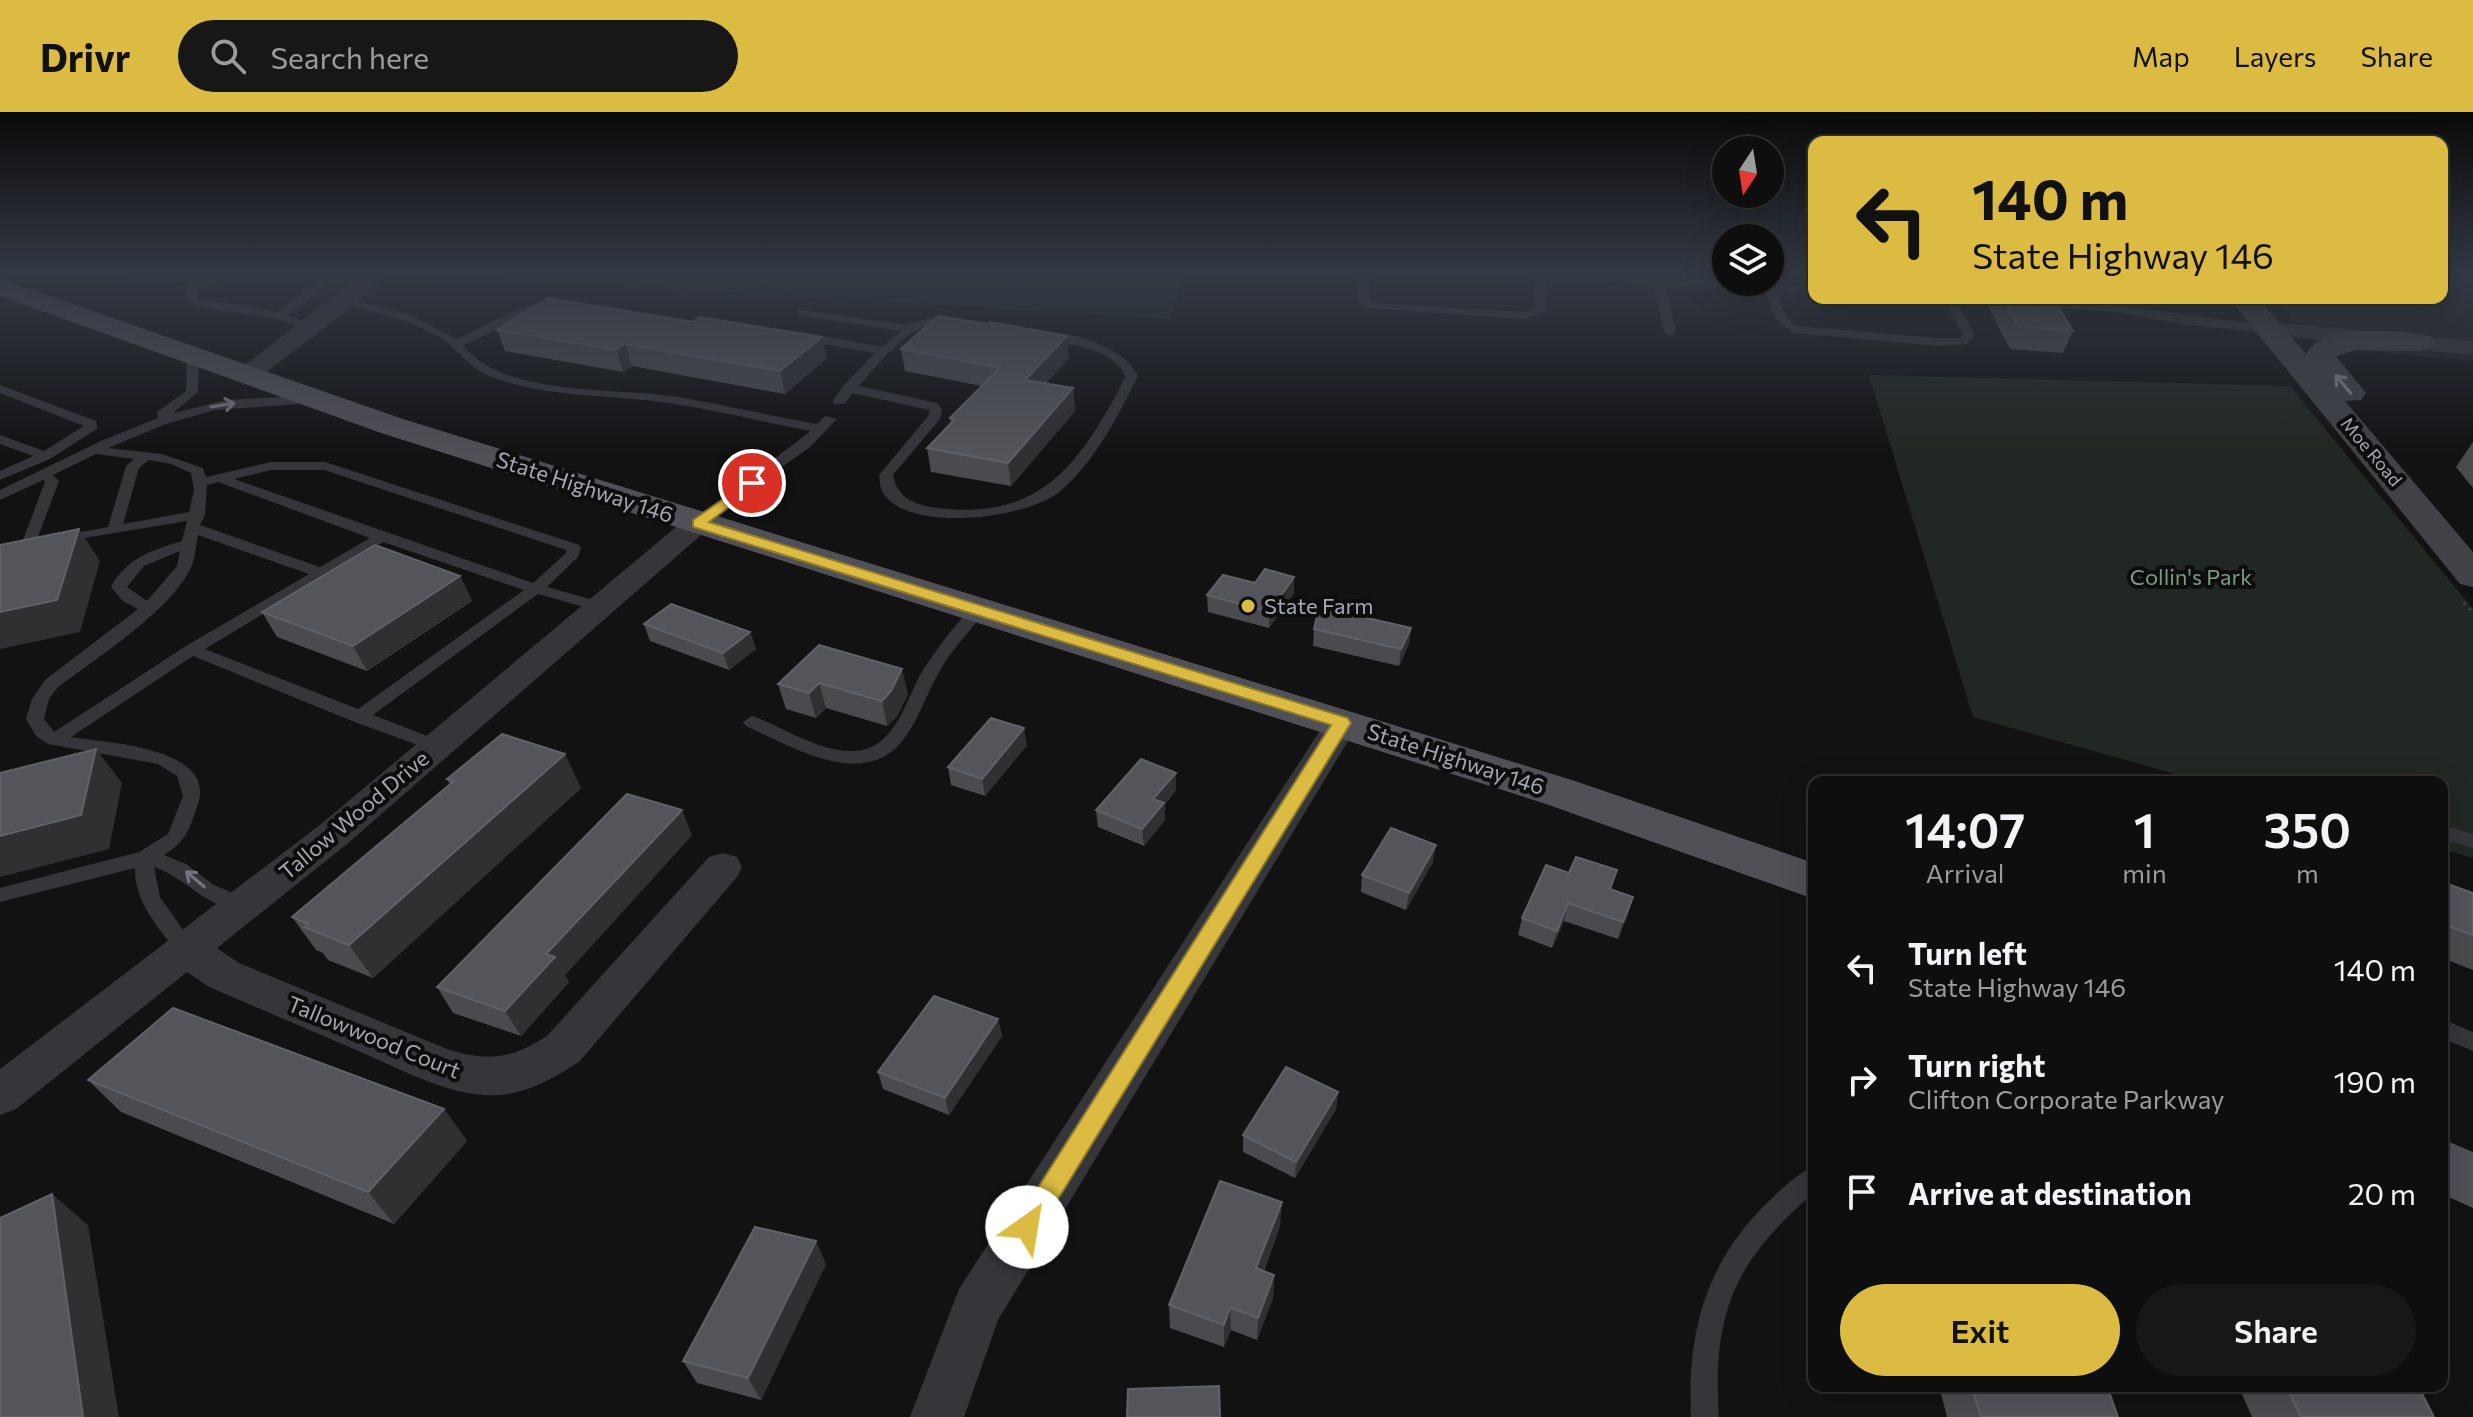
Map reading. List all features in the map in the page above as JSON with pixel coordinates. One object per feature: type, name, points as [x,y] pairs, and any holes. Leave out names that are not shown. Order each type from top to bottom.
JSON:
[{"type":"main road","name":"State Highway 146","points":[[131,334],[316,399],[698,523],[1565,793],[1808,879]]},
{"type":"main road","points":[[2448,1168],[2473,1181]]},
{"type":"street","points":[[247,375],[300,334]]},
{"type":"street","name":"Moe Road","points":[[2273,334],[2473,576]]},
{"type":"street","points":[[2326,334],[2473,348]]},
{"type":"street","points":[[2373,454],[2364,411],[2320,353],[2328,347],[2350,342],[2420,342]]},
{"type":"street","name":"Tallow Wood Drive","points":[[0,1095],[243,905],[437,746],[698,523]]},
{"type":"street","points":[[937,1417],[977,1307],[1342,723]]},
{"type":"street","name":"Tallowwood Court","points":[[187,950],[224,975],[436,1064],[470,1076],[506,1076],[545,1062],[563,1049],[723,867]]},
{"type":"lane","points":[[443,334],[480,369],[519,382],[587,393],[633,395],[825,424]]},
{"type":"lane","points":[[456,344],[478,334]]},
{"type":"lane","points":[[784,334],[884,351]]},
{"type":"lane","points":[[698,523],[825,424],[848,388],[904,334]]},
{"type":"lane","points":[[848,388],[923,403],[936,409],[935,416],[886,475],[885,487],[891,496],[915,508],[950,513],[997,511],[1026,505],[1054,489],[1065,477],[1120,400],[1132,376],[1130,369],[1109,353],[1083,344],[1032,334]]},
{"type":"lane","points":[[1848,334],[1938,342],[1963,341],[1968,334]]},
{"type":"lane","points":[[148,426],[192,392],[193,356]]},
{"type":"lane","points":[[0,389],[91,424],[80,436],[0,476]]},
{"type":"lane","points":[[0,496],[148,426],[215,406],[316,399]]},
{"type":"lane","points":[[0,439],[45,456]]},
{"type":"lane","points":[[98,450],[186,463],[209,480],[536,589],[602,607]]},
{"type":"lane","points":[[114,530],[133,466],[144,458]]},
{"type":"lane","points":[[209,480],[271,466],[325,466],[574,548],[573,554],[536,589],[358,717]]},
{"type":"lane","points":[[44,474],[52,481],[21,546],[114,530],[194,529],[321,573]]},
{"type":"lane","points":[[0,895],[145,858],[176,838],[192,796],[185,773],[163,759],[54,740],[42,732],[35,719],[41,699],[51,684],[149,607],[184,566],[209,480]]},
{"type":"lane","points":[[149,607],[126,597],[119,587],[123,577],[138,563],[194,529]]},
{"type":"lane","points":[[54,740],[192,650],[382,537]]},
{"type":"lane","points":[[752,722],[826,753],[856,756],[882,752],[904,728],[944,650],[978,610]]},
{"type":"lane","points":[[192,650],[437,746]]},
{"type":"lane","points":[[2448,834],[2473,841]]},
{"type":"lane","points":[[145,858],[166,861],[184,870],[208,890],[243,905]]},
{"type":"lane","points":[[145,858],[142,879],[149,901],[187,950]]},
{"type":"lane","points":[[2448,1031],[2473,1042]]},
{"type":"lane","points":[[1705,1417],[1703,1400],[1708,1334],[1719,1294],[1739,1253],[1808,1183]]},
{"type":"shaded area","points":[[2306,334],[2473,334],[2473,361],[2318,347]]},
{"type":"green space","name":"Collin's Park","points":[[1869,375],[2290,386],[2473,609],[2473,858],[2448,851],[2448,776],[2182,776],[1973,717]]},
{"type":"building","points":[[520,334],[803,334],[822,337],[780,371],[625,344],[616,350]]},
{"type":"building","points":[[918,334],[1067,336],[1025,380],[1073,388],[1008,463],[927,448],[955,419],[950,418],[1000,368],[901,349]]},
{"type":"building","points":[[79,529],[57,600],[0,612],[0,545]]},
{"type":"building","points":[[375,545],[460,576],[353,646],[262,612]]},
{"type":"building","points":[[1265,569],[1294,577],[1269,612],[1207,595],[1223,575],[1255,583]]},
{"type":"building","points":[[671,604],[750,632],[723,653],[644,624]]},
{"type":"building","points":[[1319,607],[1411,628],[1401,649],[1314,629]]},
{"type":"building","points":[[819,645],[902,669],[882,701],[819,683],[809,693],[778,684]]},
{"type":"building","points":[[991,718],[1024,728],[982,779],[948,767]]},
{"type":"building","points":[[502,734],[565,754],[349,945],[304,927],[308,924],[292,917],[454,781],[447,779]]},
{"type":"building","points":[[96,749],[81,815],[0,836],[0,773]]},
{"type":"building","points":[[1141,759],[1176,773],[1153,799],[1164,803],[1142,829],[1096,810]]},
{"type":"building","points":[[627,794],[682,810],[546,954],[555,957],[505,1011],[437,987]]},
{"type":"building","points":[[1391,828],[1436,845],[1409,893],[1362,875]]},
{"type":"building","points":[[1576,857],[1617,870],[1610,889],[1633,897],[1623,922],[1568,903],[1557,931],[1522,918],[1546,865],[1569,873]]},
{"type":"building","points":[[2448,884],[2473,893],[2473,935],[2448,926]]},
{"type":"building","points":[[934,996],[998,1019],[945,1098],[878,1072]]},
{"type":"building","points":[[173,1008],[444,1109],[368,1192],[88,1080]]},
{"type":"building","points":[[1286,1067],[1338,1092],[1296,1162],[1243,1135]]},
{"type":"building","points":[[1220,1181],[1282,1202],[1256,1268],[1274,1275],[1258,1318],[1230,1307],[1224,1325],[1169,1305]]},
{"type":"building","points":[[52,1194],[83,1417],[0,1417],[0,1218]]},
{"type":"building","points":[[755,1227],[816,1241],[748,1378],[683,1361]]},
{"type":"building","points":[[1219,1386],[1220,1417],[1127,1417],[1128,1389]]},
{"type":"building","points":[[1973,1392],[2109,1392],[2118,1417],[1981,1417]]},
{"type":"building","points":[[2289,1392],[2421,1392],[2434,1417],[2301,1417]]},
{"type":"place","name":"State Farm","points":[[1248,606]]},
{"type":"route","points":[[752,483],[698,523],[1342,723],[1027,1227]]}]
